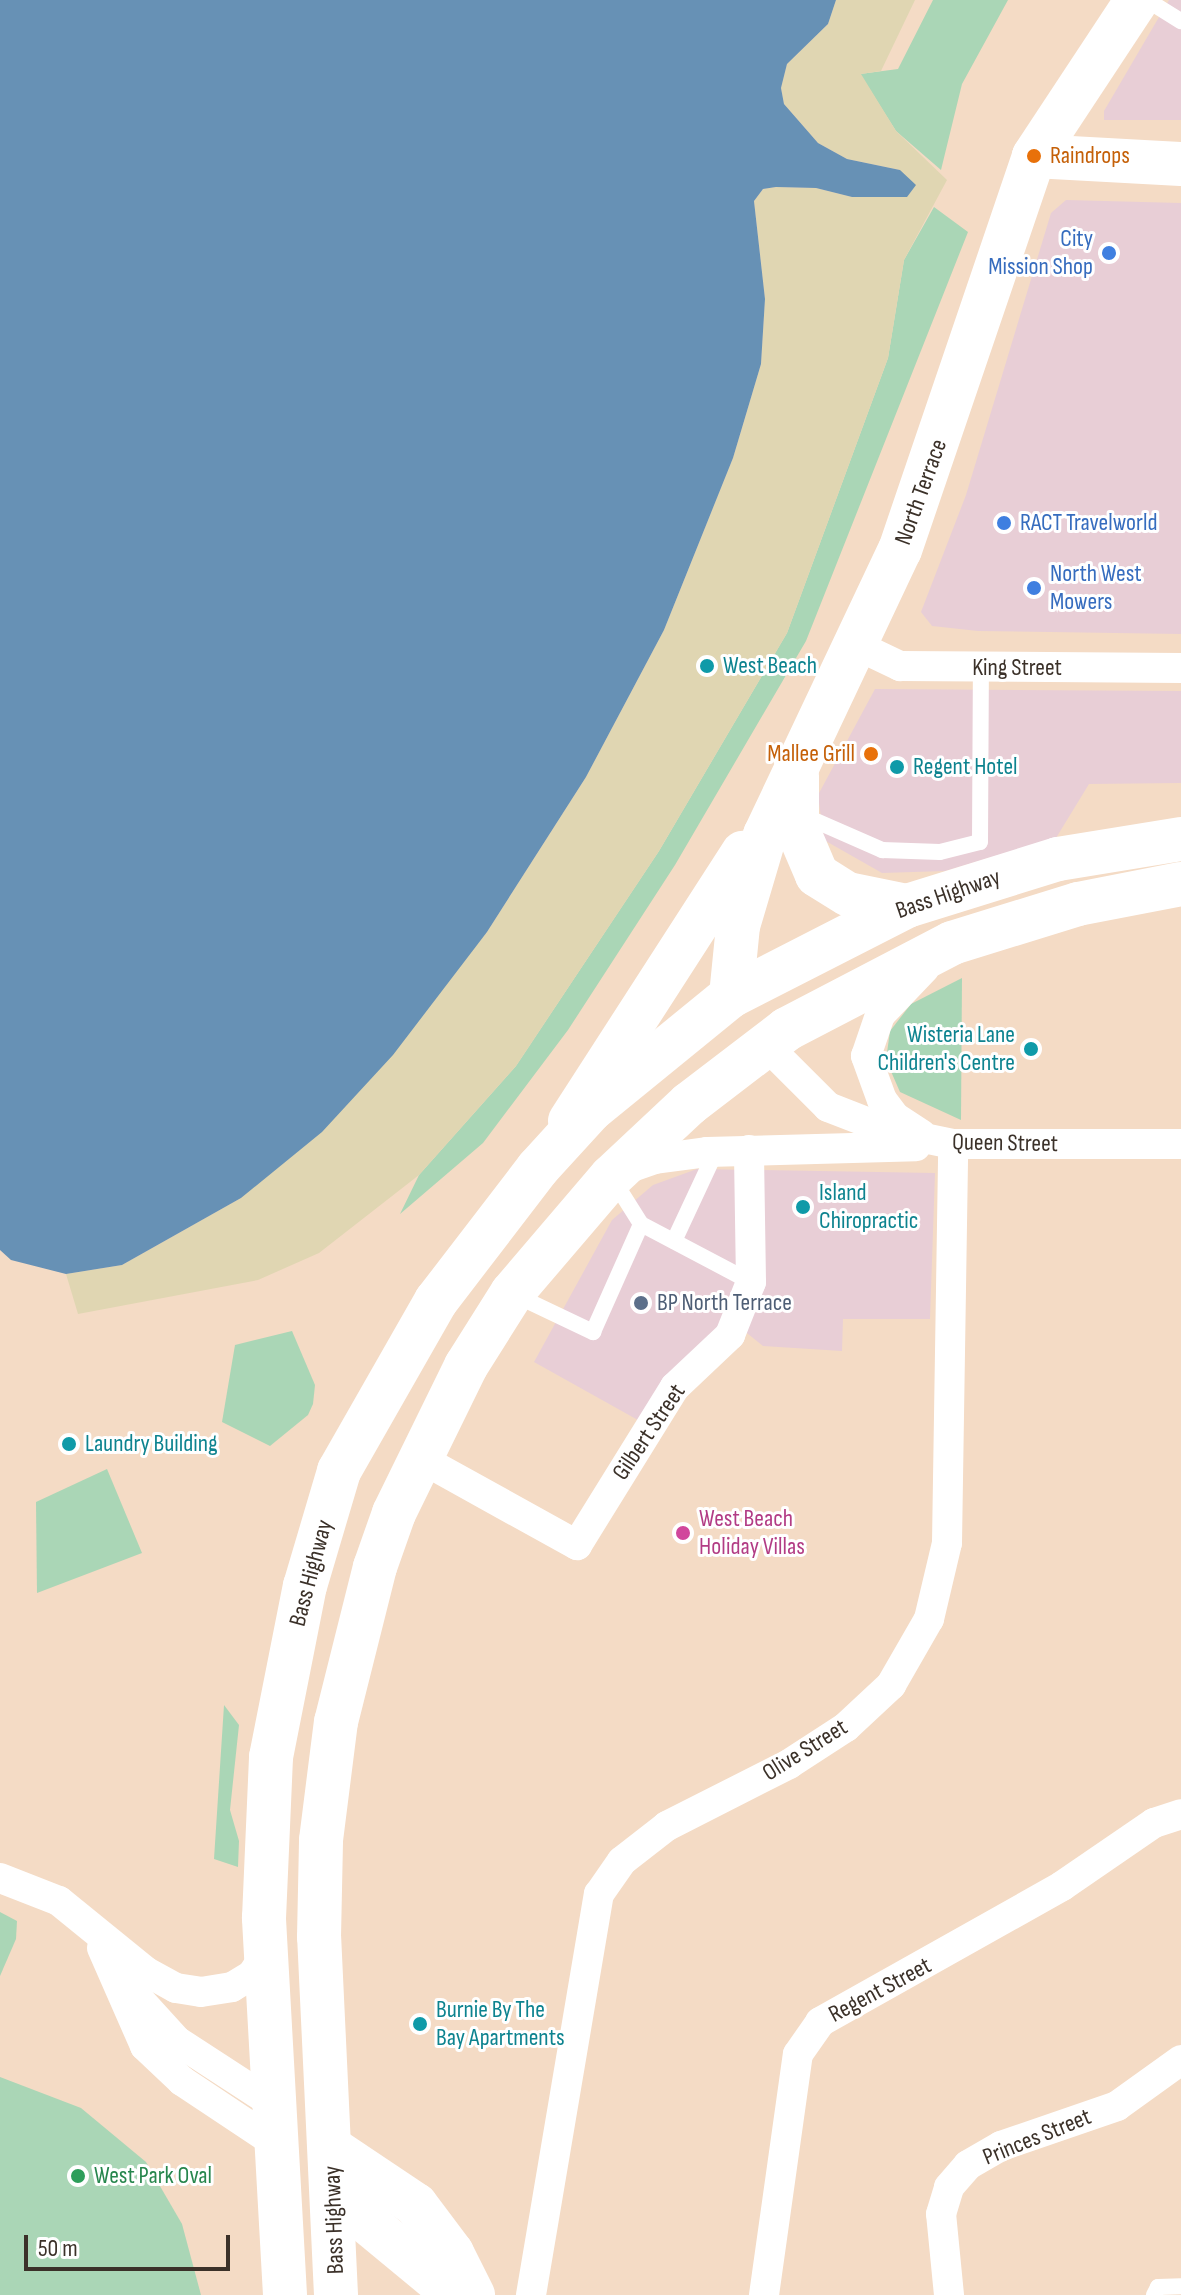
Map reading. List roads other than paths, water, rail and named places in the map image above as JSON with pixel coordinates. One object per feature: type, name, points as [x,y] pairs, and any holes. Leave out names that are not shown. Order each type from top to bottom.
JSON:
[{"type":"main road","name":"North Terrace","points":[[731,996],[732,960],[746,894],[900,550],[949,415],[959,368],[1034,156],[1137,0]]},
{"type":"main road","points":[[1034,156],[1181,164]]},
{"type":"main road","points":[[796,782],[803,850],[817,875],[848,894],[907,906]]},
{"type":"main road","points":[[538,1168],[662,987],[796,782]]},
{"type":"main road","name":"Bass Highway","points":[[285,2295],[264,1874],[271,1757],[305,1586],[339,1471],[436,1301],[538,1168],[627,1077],[731,996],[907,906],[1058,859],[1181,839]]},
{"type":"main road","name":"Bass Highway","points":[[336,2295],[319,1937],[321,1840],[336,1722],[375,1567],[418,1457],[512,1293],[611,1177],[689,1104],[765,1044],[839,999],[952,943],[1078,904],[1181,884]]},
{"type":"main road","points":[[731,996],[765,1044]]},
{"type":"main road","points":[[275,2124],[331,2148],[416,2205],[452,2253],[473,2295]]},
{"type":"main road","points":[[275,2124],[333,2194],[455,2295]]},
{"type":"street","name":"King Street","points":[[858,646],[900,666],[1181,668]]},
{"type":"street","points":[[952,943],[880,1015],[866,1056],[873,1084],[895,1117],[916,1131],[953,1144]]},
{"type":"street","name":"Queen Street","points":[[765,1044],[807,1090],[849,1118],[953,1144],[1181,1144]]},
{"type":"street","points":[[840,1151],[849,1118]]},
{"type":"street","points":[[611,1177],[655,1159],[716,1151],[840,1151],[953,1144]]},
{"type":"street","name":"Olive Street","points":[[531,2295],[599,1894],[622,1861],[667,1826],[789,1764],[846,1727],[891,1685],[929,1619],[947,1543],[953,1144]]},
{"type":"street","name":"Gilbert Street","points":[[418,1457],[577,1545],[675,1387],[730,1335],[751,1282],[749,1150]]},
{"type":"street","name":"Regent Street","points":[[764,2295],[798,2054],[820,2022],[1049,1894],[1154,1823],[1181,1814]]},
{"type":"street","points":[[0,1878],[45,1893],[95,1938],[145,1971],[189,1991],[232,1987],[252,1975],[267,1952]]},
{"type":"street","points":[[95,1938],[145,2046],[182,2081],[275,2124]]},
{"type":"street","name":"Princes Street","points":[[949,2295],[941,2214],[949,2187],[968,2165],[1001,2146],[1117,2106],[1181,2060]]},
{"type":"lane","points":[[1147,0],[1181,21]]},
{"type":"lane","points":[[796,782],[882,850],[940,852],[980,842],[981,668]]},
{"type":"lane","points":[[674,1241],[716,1151]]},
{"type":"lane","points":[[611,1177],[641,1224],[751,1282]]},
{"type":"lane","points":[[512,1293],[593,1332],[641,1224]]},
{"type":"lane","points":[[1154,2295],[1158,2287],[1181,2286]]},
{"type":"water","points":[[0,0],[836,0],[828,24],[787,64],[781,88],[784,104],[818,143],[847,159],[900,170],[916,185],[907,197],[852,197],[816,188],[776,187],[763,189],[754,201],[765,299],[761,364],[733,458],[664,630],[586,777],[487,932],[393,1055],[322,1132],[241,1198],[122,1265],[66,1274],[11,1260],[0,1250]]},
{"type":"place","name":"Raindrops","points":[[1034,156]]},
{"type":"place","name":"City Mission Shop","points":[[1109,253]]},
{"type":"place","name":"RACT Travelworld","points":[[1004,523]]},
{"type":"place","name":"North West Mowers","points":[[1034,588]]},
{"type":"place","name":"West Beach","points":[[707,666]]},
{"type":"place","name":"Mallee Grill","points":[[871,754]]},
{"type":"place","name":"Regent Hotel","points":[[897,767]]},
{"type":"place","name":"Wisteria Lane Children's Centre","points":[[1031,1049]]},
{"type":"place","name":"Island Chiropractic","points":[[803,1207]]},
{"type":"place","name":"BP North Terrace","points":[[641,1303]]},
{"type":"place","name":"Laundry Building","points":[[69,1444]]},
{"type":"place","name":"West Beach Holiday Villas","points":[[683,1533]]},
{"type":"place","name":"Burnie By The Bay Apartments","points":[[420,2024]]},
{"type":"place","name":"West Park Oval","points":[[78,2176]]}]
